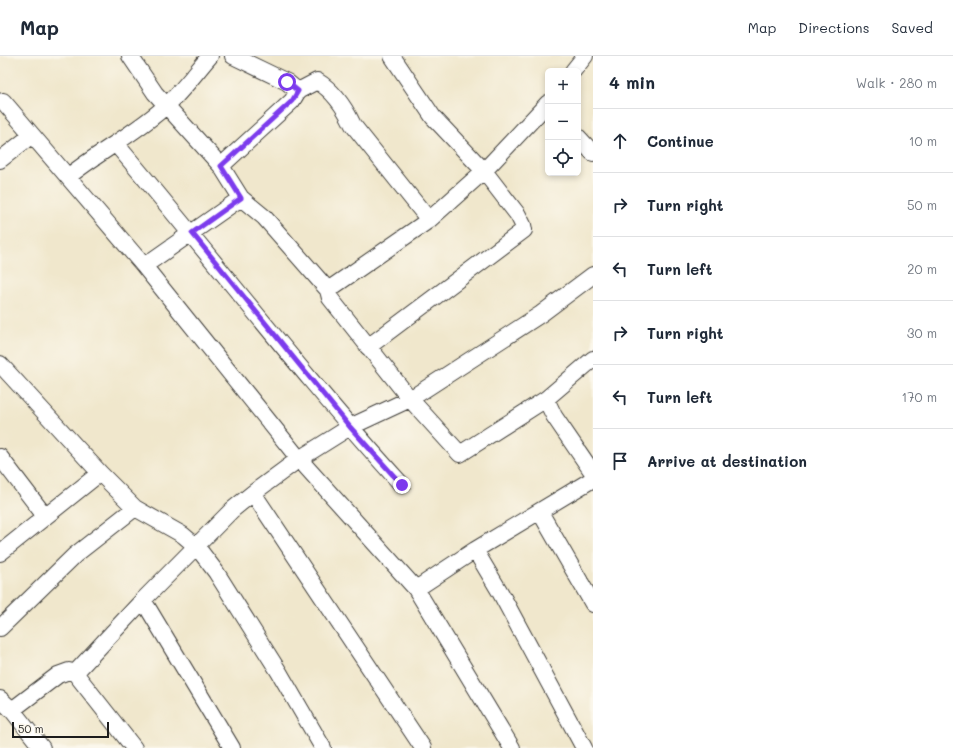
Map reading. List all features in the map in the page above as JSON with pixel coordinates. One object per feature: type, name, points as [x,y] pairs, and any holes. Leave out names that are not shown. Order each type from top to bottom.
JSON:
[{"type":"street","points":[[130,56],[156,92],[221,166],[241,198],[264,217],[328,290],[330,298],[410,400],[460,454],[546,399],[593,359]]},
{"type":"street","points":[[68,176],[116,144],[168,104],[210,56]]},
{"type":"street","points":[[233,56],[287,82],[298,91]]},
{"type":"street","points":[[368,347],[524,230],[518,215],[484,171],[433,117],[392,56]]},
{"type":"street","points":[[575,68],[585,56],[593,58]]},
{"type":"street","points":[[221,166],[292,101],[298,91],[317,81],[326,86],[346,110],[353,125],[429,220]]},
{"type":"street","points":[[3,101],[144,266],[299,458],[416,589],[512,748]]},
{"type":"street","points":[[328,290],[429,220],[484,171],[545,109]]},
{"type":"street","points":[[0,160],[32,135]]},
{"type":"street","points":[[581,140],[593,153]]},
{"type":"street","points":[[116,144],[192,233],[350,427],[402,485]]},
{"type":"street","points":[[144,266],[241,198]]},
{"type":"street","points":[[75,673],[143,600],[232,510],[253,493],[299,458],[350,427],[410,400],[541,314],[593,275]]},
{"type":"street","points":[[0,364],[100,473],[135,508],[183,535],[197,547],[216,572],[280,672],[323,748]]},
{"type":"street","points":[[546,399],[554,416],[593,473]]},
{"type":"street","points":[[0,457],[45,516]]},
{"type":"street","points":[[0,553],[100,473]]},
{"type":"street","points":[[416,589],[475,550],[540,512],[593,478]]},
{"type":"street","points":[[253,493],[423,748]]},
{"type":"street","points":[[0,628],[75,555],[135,508]]},
{"type":"street","points":[[540,512],[593,604]]},
{"type":"street","points":[[475,550],[500,592],[584,745]]},
{"type":"street","points":[[143,600],[232,748]]},
{"type":"street","points":[[12,710],[58,675],[69,671],[75,673],[134,748]]},
{"type":"street","points":[[0,699],[12,710],[42,748]]},
{"type":"route","points":[[287,82],[298,91],[292,101],[221,166],[241,198],[192,233],[350,427],[402,485]]}]
